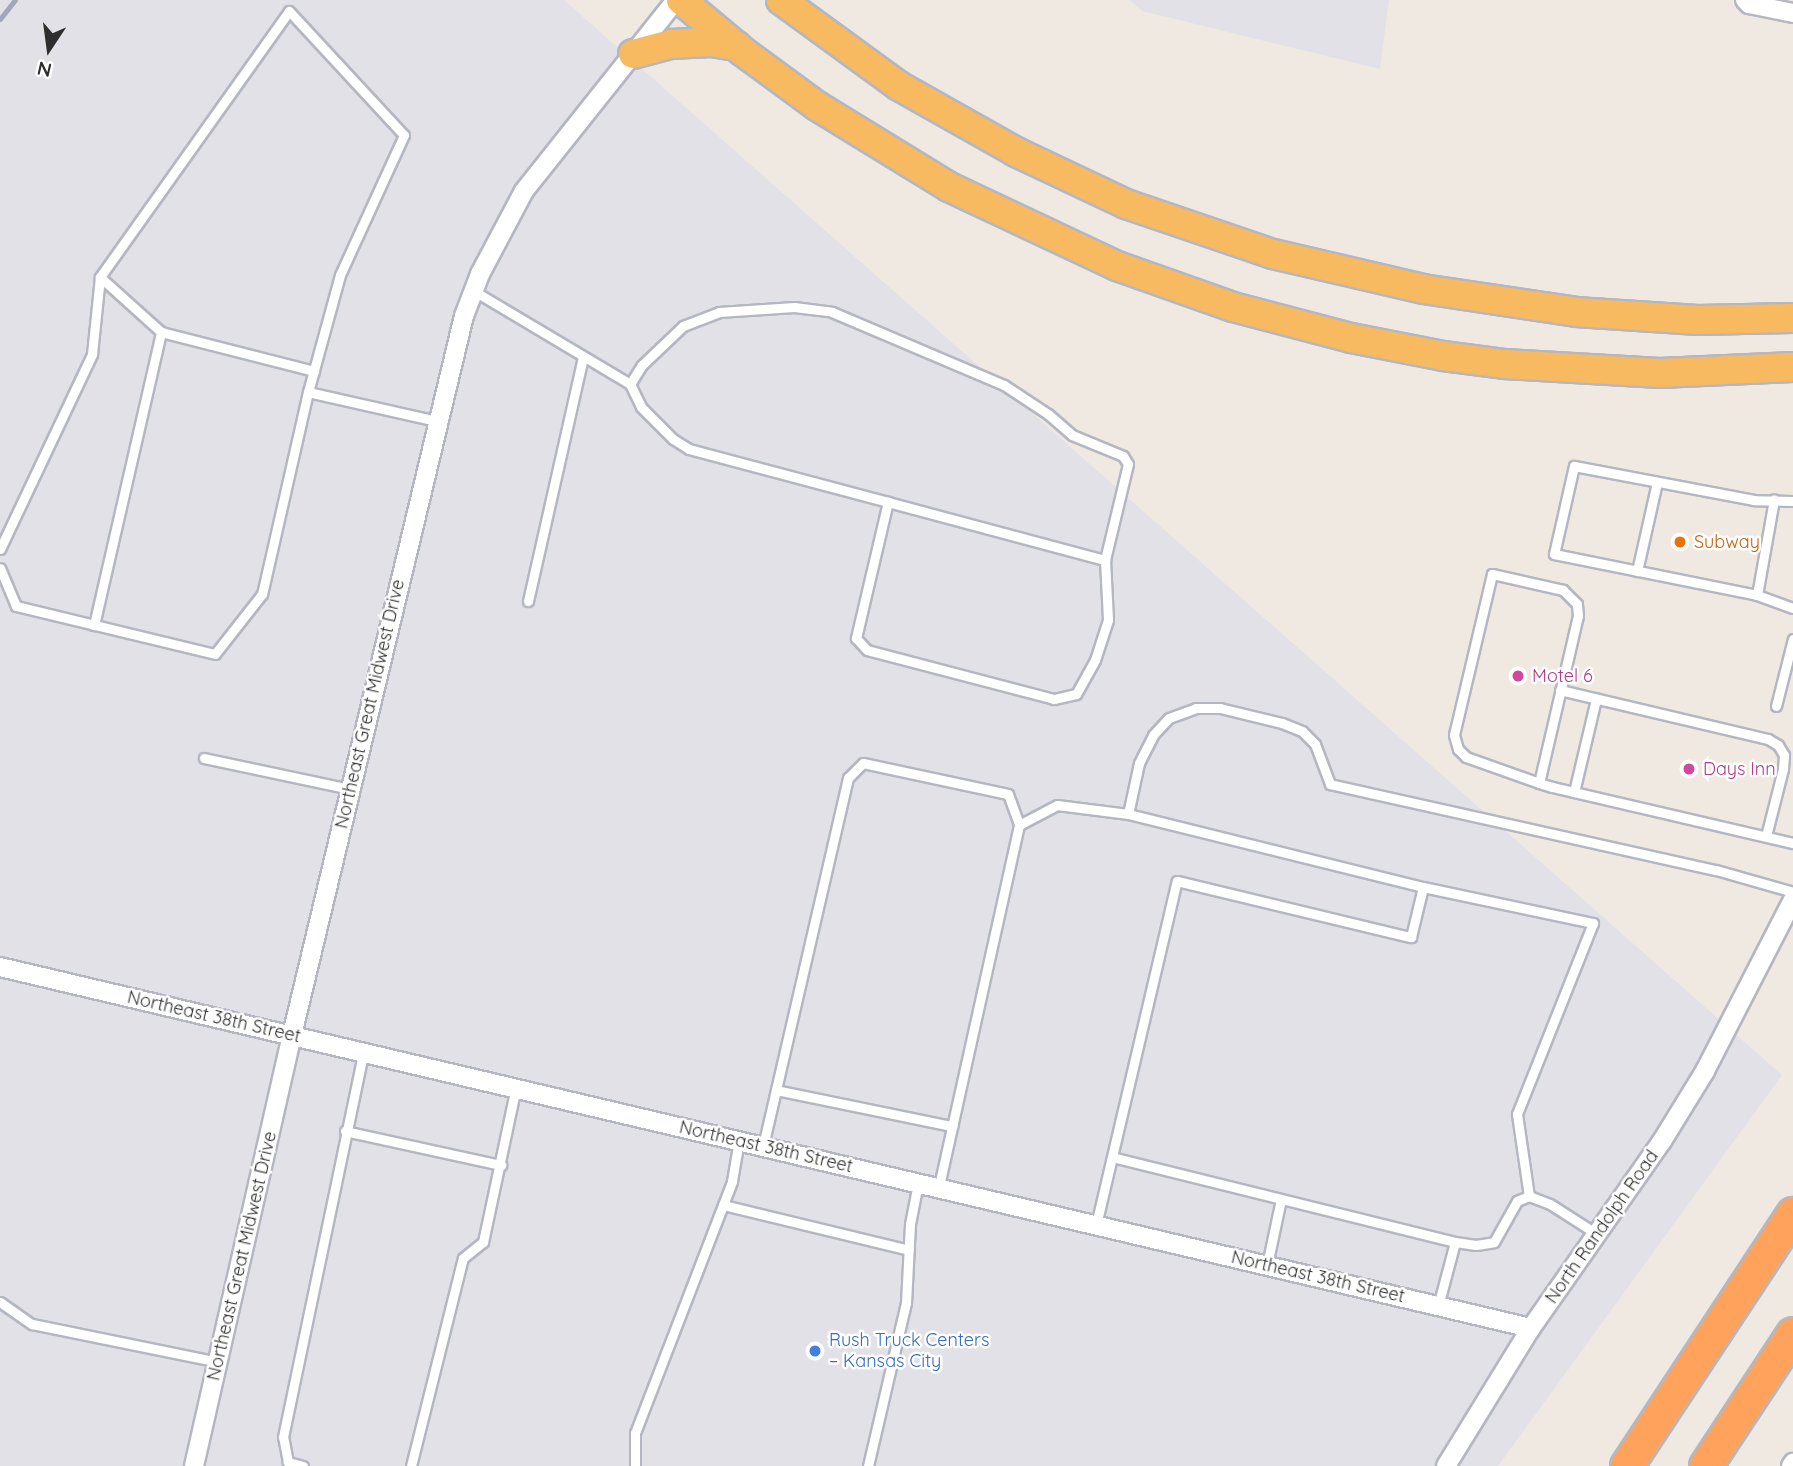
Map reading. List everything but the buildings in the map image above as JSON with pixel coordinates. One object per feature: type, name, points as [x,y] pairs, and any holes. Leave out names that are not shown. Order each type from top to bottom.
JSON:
[{"type":"highway","points":[[678,0],[817,106],[977,202],[1116,266],[1233,307],[1351,338],[1443,356],[1505,364],[1670,373],[1793,367]]},
{"type":"highway","points":[[781,0],[900,86],[1007,148],[1126,204],[1273,254],[1414,287],[1576,312],[1698,320],[1793,318]]},
{"type":"highway","points":[[633,54],[671,44],[711,42],[737,46]]},
{"type":"highway","points":[[1628,1466],[1793,1214]]},
{"type":"highway","points":[[1706,1466],[1793,1334]]},
{"type":"street","name":"Northeast Great Midwest Drive","points":[[194,1466],[292,1035],[453,354],[474,291],[504,225],[524,191],[678,0]]},
{"type":"street","points":[[1747,2],[1793,13]]},
{"type":"street","name":"North Randolph Road","points":[[1446,1466],[1531,1328],[1662,1141],[1705,1071],[1793,900]]},
{"type":"street","name":"Northeast 38th Street","points":[[0,967],[1531,1328]]},
{"type":"lane","points":[[0,549],[92,354],[100,277],[289,11],[404,135],[340,275],[308,392],[262,594],[215,653],[16,606],[0,568]]},
{"type":"lane","points":[[100,277],[161,332],[314,371]]},
{"type":"lane","points":[[474,291],[630,384],[641,407],[689,449],[1105,560]]},
{"type":"lane","points":[[630,384],[642,365],[683,326],[719,312],[794,307],[832,312],[1004,385],[1026,398],[1072,435],[1123,456],[1128,464],[1105,560],[1108,620],[1095,660],[1076,694],[1054,699],[867,650],[856,638],[888,502]]},
{"type":"lane","points":[[94,625],[161,332]]},
{"type":"lane","points":[[528,601],[583,358]]},
{"type":"lane","points":[[308,392],[437,421]]},
{"type":"lane","points":[[1793,501],[1754,500],[1574,466],[1554,554],[1757,595],[1793,608]]},
{"type":"lane","points":[[1637,571],[1657,482]]},
{"type":"lane","points":[[1757,595],[1774,500]]},
{"type":"lane","points":[[1539,783],[1578,616],[1577,604],[1563,590],[1492,574],[1454,735],[1458,749],[1466,757],[1539,783],[1793,843]]},
{"type":"lane","points":[[1776,706],[1793,639]]},
{"type":"lane","points":[[1560,690],[1768,739],[1778,745],[1784,755],[1783,769],[1766,836]]},
{"type":"lane","points":[[1574,792],[1596,699]]},
{"type":"lane","points":[[1128,814],[1139,763],[1153,735],[1169,718],[1196,708],[1220,708],[1302,731],[1315,744],[1330,784],[1716,870],[1793,892]]},
{"type":"lane","points":[[205,758],[350,789]]},
{"type":"lane","points":[[763,1146],[848,778],[863,763],[1008,794],[1019,825],[939,1188]]},
{"type":"lane","points":[[1019,825],[1057,805],[1128,814],[1423,887],[1593,923],[1517,1114],[1529,1196]]},
{"type":"lane","points":[[1096,1225],[1177,881],[1411,937],[1423,887]]},
{"type":"lane","points":[[303,1466],[287,1464],[283,1437],[363,1054]]},
{"type":"lane","points":[[411,1466],[463,1258],[483,1242],[516,1087]]},
{"type":"lane","points":[[776,1090],[953,1126]]},
{"type":"lane","points":[[345,1131],[501,1165]]},
{"type":"lane","points":[[635,1466],[635,1433],[732,1181],[739,1140]]},
{"type":"lane","points":[[1112,1157],[1455,1242],[1476,1245],[1494,1242],[1517,1201],[1529,1196],[1550,1204],[1597,1234]]},
{"type":"lane","points":[[868,1466],[906,1303],[909,1250],[918,1183]]},
{"type":"lane","points":[[1267,1265],[1281,1199]]},
{"type":"lane","points":[[723,1205],[909,1250]]},
{"type":"lane","points":[[1438,1306],[1455,1242]]},
{"type":"lane","points":[[0,1302],[32,1324],[218,1362]]},
{"type":"shaded area","points":[[0,0],[564,0],[1782,1075],[1498,1466],[0,1466]]},
{"type":"shaded area","points":[[1130,0],[1389,0],[1380,69],[1142,11]]},
{"type":"railway","points":[[0,19],[15,0]]},
{"type":"place","name":"Subway","points":[[1680,542]]},
{"type":"place","name":"Motel 6","points":[[1518,676]]},
{"type":"place","name":"Days Inn","points":[[1689,769]]},
{"type":"place","name":"Rush Truck Centers – Kansas City","points":[[815,1351]]}]
